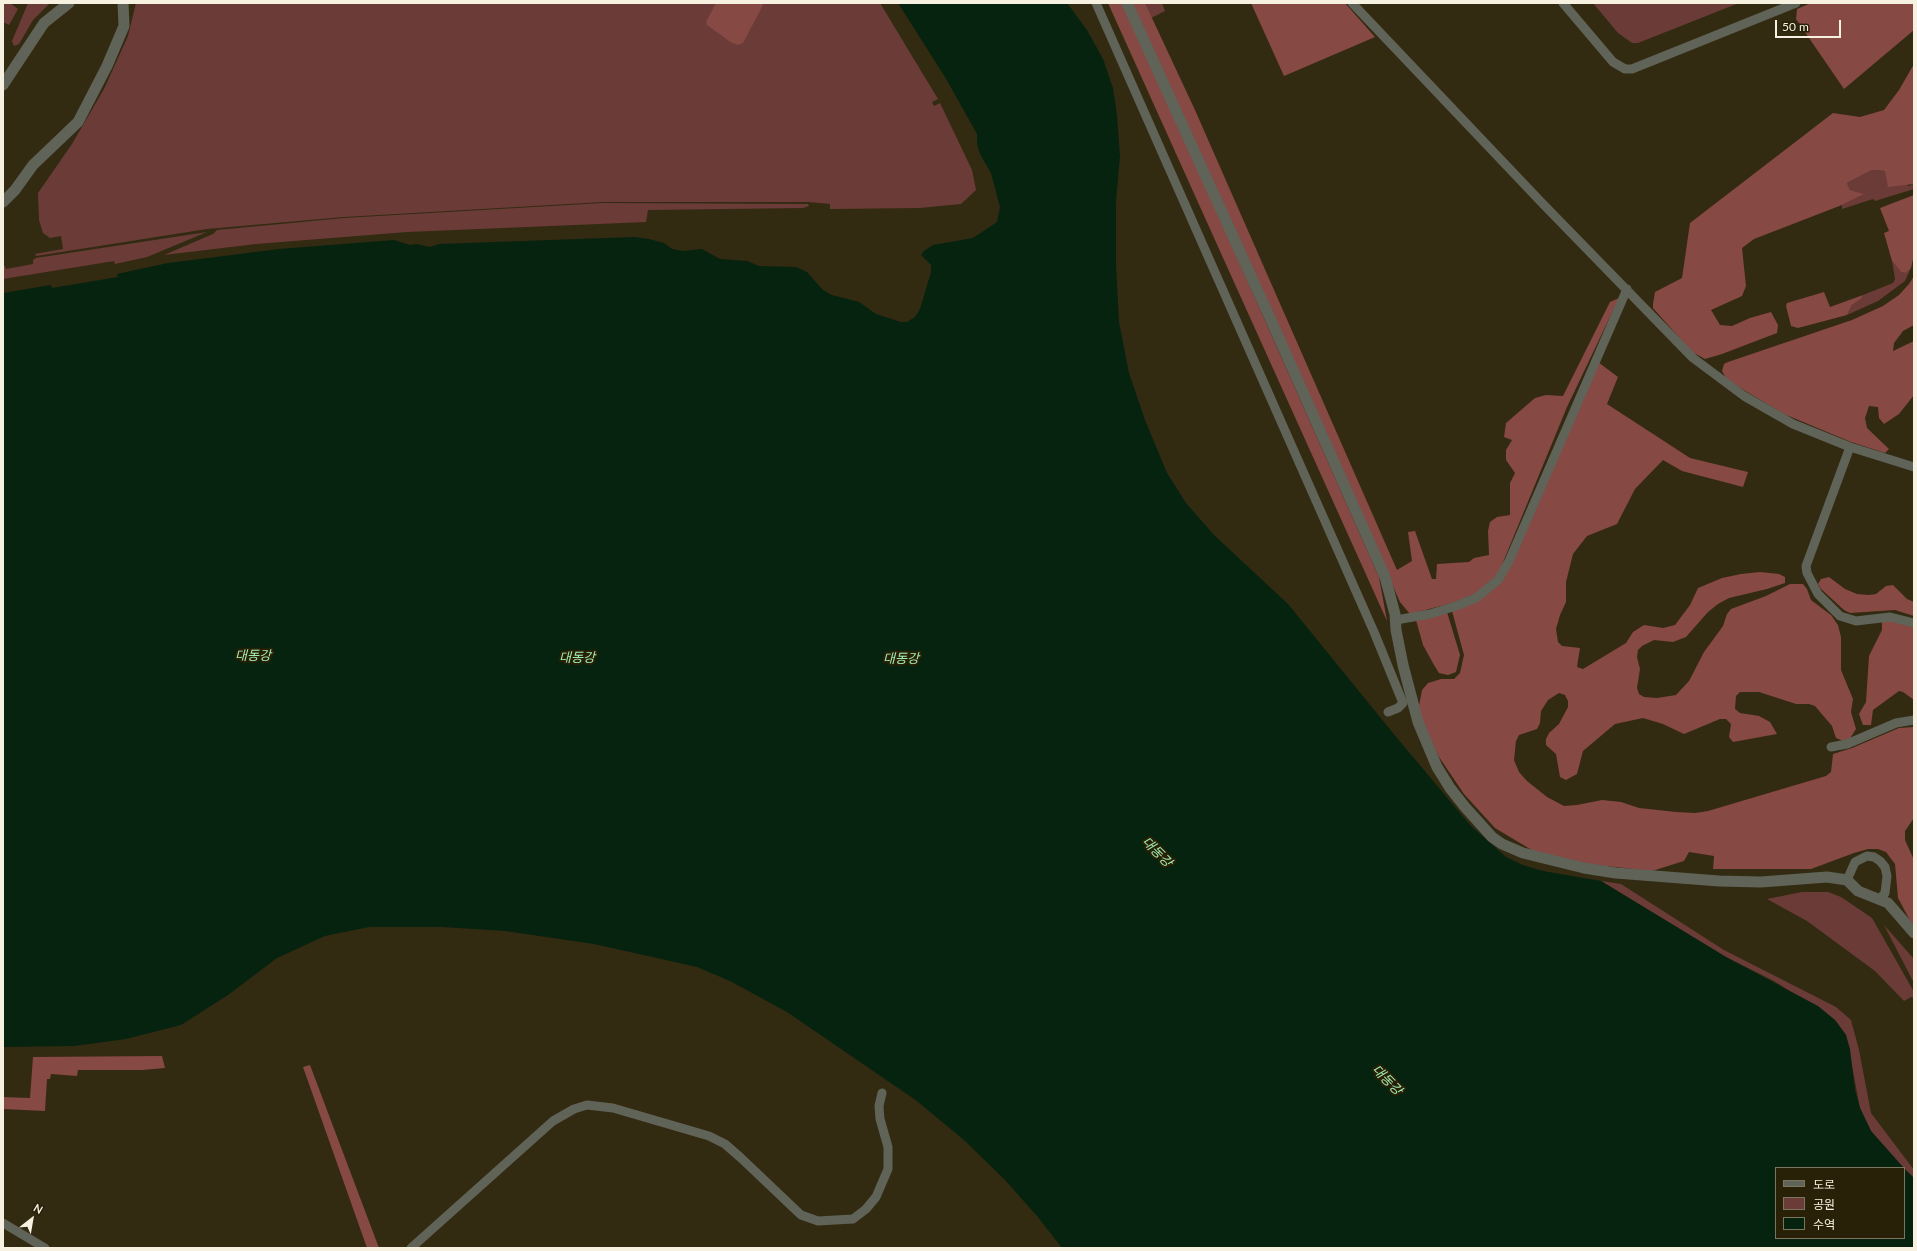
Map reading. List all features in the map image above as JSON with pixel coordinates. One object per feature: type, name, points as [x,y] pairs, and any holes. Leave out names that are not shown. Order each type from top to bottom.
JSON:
[{"type":"street","points":[[3,85],[44,23],[69,3]]},
{"type":"street","points":[[3,202],[15,190],[33,165],[78,122],[107,66],[124,26],[123,3]]},
{"type":"street","points":[[1096,3],[1374,632],[1403,703],[1388,712]]},
{"type":"street","points":[[1127,3],[1270,318],[1381,570],[1396,620],[1403,665],[1418,722],[1437,767],[1450,788],[1465,807],[1492,837],[1502,844],[1523,853],[1584,868],[1616,873],[1719,881],[1761,882],[1827,877],[1847,880],[1858,891],[1880,899],[1888,904],[1914,933]]},
{"type":"street","points":[[1352,3],[1532,193],[1693,358],[1744,396],[1793,424],[1850,447],[1914,467]]},
{"type":"street","points":[[1563,3],[1613,62],[1625,70],[1632,69],[1796,3]]},
{"type":"street","points":[[1396,620],[1430,614],[1456,606],[1476,598],[1498,580],[1509,561],[1627,289]]},
{"type":"street","points":[[1850,447],[1806,566],[1807,573],[1818,594],[1840,616],[1856,620],[1890,616],[1914,623]]},
{"type":"street","points":[[1831,747],[1847,744],[1896,723],[1914,720]]},
{"type":"street","points":[[1847,880],[1855,862],[1860,857],[1874,857],[1885,867],[1887,876],[1885,893],[1880,899]]},
{"type":"street","points":[[411,1248],[553,1121],[574,1108],[587,1105],[613,1108],[709,1136],[725,1144],[801,1215],[818,1221],[854,1219],[866,1209],[876,1197],[888,1169],[888,1147],[880,1119],[879,1106],[882,1093]]},
{"type":"street","points":[[3,1223],[45,1248]]},
{"type":"green space","points":[[3,3],[10,3],[18,9],[9,25],[3,22]]},
{"type":"green space","points":[[28,3],[50,3],[33,20],[19,44],[14,46],[12,41]]},
{"type":"green space","points":[[136,3],[880,3],[938,99],[932,102],[934,106],[940,103],[972,170],[976,190],[961,204],[920,208],[830,209],[830,204],[809,202],[603,202],[344,217],[207,229],[36,256],[35,254],[63,249],[61,236],[50,238],[43,233],[39,220],[38,193],[72,144],[104,89],[128,36]]},
{"type":"green space","points":[[1145,3],[1162,3],[1165,11],[1151,18]]},
{"type":"green space","points":[[1593,3],[1739,3],[1638,43],[1632,43],[1618,33]]},
{"type":"green space","points":[[1872,170],[1885,171],[1909,186],[1914,184],[1914,189],[1875,201],[1873,199],[1842,209],[1842,205],[1863,194],[1850,190],[1847,183]]},
{"type":"green space","points":[[603,203],[808,204],[809,206],[803,208],[648,210],[646,222],[407,232],[256,244],[164,255],[213,234],[217,230],[344,218]]},
{"type":"green space","points":[[207,232],[147,257],[115,264],[114,261],[3,279],[3,266],[5,266],[6,269],[33,264],[33,260],[36,258]]},
{"type":"green space","points":[[1892,261],[1901,272],[1906,273],[1911,268],[1905,281],[1878,301],[1847,315],[1852,305],[1861,299],[1863,295],[1893,283],[1895,279]]},
{"type":"green space","points":[[1601,881],[1621,884],[1724,950],[1836,1007],[1851,1020],[1859,1050],[1871,1113],[1914,1170],[1914,1178],[1905,1170],[1905,1167],[1902,1167],[1899,1164],[1871,1131],[1860,1108],[1846,1035],[1835,1020],[1774,981],[1726,957]]},
{"type":"green space","points":[[1802,892],[1828,892],[1841,897],[1872,918],[1914,992],[1914,998],[1911,997],[1904,1001],[1875,971],[1807,921],[1767,899]]},
{"type":"green space","points":[[1884,925],[1914,959],[1914,983]]},
{"type":"shaded area","points":[[716,3],[761,3],[763,5],[743,43],[738,45],[732,43],[707,25],[706,22]]},
{"type":"shaded area","points":[[1108,3],[1124,3],[1379,577],[1387,621]]},
{"type":"shaded area","points":[[1131,3],[1145,3],[1195,110],[1397,570],[1412,561],[1408,532],[1415,531],[1432,579],[1436,579],[1437,564],[1469,562],[1474,558],[1489,555],[1488,531],[1490,522],[1497,517],[1510,515],[1510,483],[1515,473],[1506,460],[1506,450],[1512,440],[1504,437],[1506,423],[1535,398],[1546,395],[1563,396],[1610,302],[1619,298],[1567,407],[1499,572],[1475,594],[1452,603],[1410,614],[1400,602]]},
{"type":"shaded area","points":[[1251,3],[1345,3],[1375,37],[1284,76]]},
{"type":"shaded area","points":[[1811,3],[1914,3],[1914,30],[1844,89],[1796,19],[1797,9]]},
{"type":"shaded area","points":[[1914,64],[1914,184],[1888,187],[1885,171],[1872,170],[1847,183],[1850,190],[1864,194],[1842,205],[1754,239],[1742,248],[1746,286],[1742,296],[1711,310],[1720,325],[1732,326],[1750,318],[1771,312],[1778,325],[1777,333],[1705,359],[1692,352],[1653,308],[1655,292],[1682,278],[1690,223],[1833,113],[1860,117],[1884,110],[1899,90]]},
{"type":"shaded area","points":[[1914,195],[1914,255],[1911,268],[1906,273],[1901,272],[1892,261],[1884,233],[1889,231],[1880,208]]},
{"type":"shaded area","points":[[1914,276],[1914,325],[1903,331],[1894,343],[1893,351],[1914,341],[1914,395],[1899,414],[1884,424],[1879,418],[1878,407],[1869,406],[1865,418],[1867,428],[1889,449],[1885,453],[1851,442],[1784,414],[1737,386],[1726,378],[1722,371],[1724,364],[1728,362],[1852,320],[1883,306],[1899,295]]},
{"type":"shaded area","points":[[1824,292],[1830,307],[1863,295],[1861,299],[1852,305],[1847,315],[1798,328],[1791,326],[1786,306],[1787,303]]},
{"type":"shaded area","points":[[1598,362],[1618,377],[1607,404],[1690,458],[1748,472],[1743,487],[1682,471],[1663,460],[1635,489],[1617,524],[1587,536],[1573,554],[1566,582],[1566,602],[1556,629],[1558,642],[1562,646],[1580,648],[1577,667],[1583,669],[1626,643],[1633,632],[1644,625],[1663,628],[1675,625],[1690,605],[1698,588],[1722,578],[1741,574],[1760,572],[1779,574],[1785,577],[1785,583],[1729,598],[1718,604],[1708,612],[1686,637],[1673,642],[1654,640],[1642,646],[1638,650],[1637,657],[1640,669],[1637,688],[1639,694],[1644,697],[1657,698],[1676,695],[1689,681],[1704,652],[1723,626],[1727,614],[1731,609],[1766,596],[1790,584],[1803,584],[1807,589],[1811,600],[1831,615],[1838,625],[1841,637],[1841,670],[1853,699],[1851,712],[1856,729],[1849,740],[1843,741],[1836,738],[1832,726],[1815,706],[1809,704],[1796,704],[1759,692],[1740,692],[1736,696],[1735,709],[1740,713],[1759,716],[1770,722],[1777,734],[1733,742],[1729,737],[1731,724],[1726,719],[1720,719],[1684,734],[1663,724],[1643,718],[1615,724],[1583,751],[1577,774],[1566,780],[1560,777],[1556,754],[1546,745],[1546,739],[1549,733],[1559,724],[1568,707],[1568,701],[1565,695],[1559,693],[1548,700],[1541,711],[1540,723],[1537,729],[1519,735],[1516,741],[1514,760],[1519,772],[1527,781],[1547,797],[1564,806],[1602,800],[1621,802],[1639,808],[1695,813],[1708,811],[1826,776],[1831,772],[1833,754],[1852,748],[1899,728],[1914,727],[1914,818],[1905,831],[1905,840],[1914,860],[1914,928],[1898,898],[1895,864],[1886,852],[1878,849],[1868,849],[1854,853],[1811,869],[1713,869],[1714,856],[1689,852],[1684,861],[1652,871],[1588,864],[1535,852],[1495,828],[1464,794],[1439,757],[1423,724],[1419,706],[1422,690],[1428,683],[1441,679],[1454,679],[1460,673],[1464,655],[1452,611],[1491,591]]},
{"type":"shaded area","points":[[1829,577],[1845,589],[1857,594],[1876,594],[1886,586],[1893,585],[1907,599],[1914,602],[1914,616],[1895,610],[1850,613],[1844,610],[1821,589],[1818,584],[1821,579]]},
{"type":"shaded area","points":[[1447,612],[1460,655],[1456,672],[1448,675],[1439,673],[1434,665],[1423,645],[1416,620]]},
{"type":"shaded area","points":[[1891,620],[1914,627],[1914,700],[1903,692],[1899,691],[1873,710],[1871,725],[1863,725],[1859,714],[1866,702],[1869,656],[1882,630],[1882,622]]},
{"type":"shaded area","points":[[162,1056],[165,1068],[142,1070],[78,1070],[77,1076],[51,1074],[50,1079],[47,1079],[45,1111],[3,1109],[3,1097],[30,1098],[33,1057]]},
{"type":"shaded area","points":[[310,1065],[379,1248],[367,1248],[303,1067]]},
{"type":"water","name":"대동강","points":[[898,3],[1067,3],[1087,30],[1103,59],[1113,88],[1117,115],[1120,156],[1116,201],[1116,264],[1119,322],[1129,373],[1145,420],[1167,473],[1186,503],[1214,535],[1288,604],[1471,826],[1506,857],[1523,865],[1543,871],[1601,881],[1726,957],[1818,1006],[1835,1020],[1846,1035],[1850,1049],[1855,1090],[1860,1108],[1871,1131],[1903,1167],[1775,1167],[1775,1239],[1905,1239],[1905,1169],[1914,1178],[1914,1248],[1062,1248],[1037,1216],[1005,1180],[965,1141],[917,1101],[787,1012],[730,981],[697,967],[594,944],[505,931],[442,927],[369,927],[325,936],[277,958],[228,995],[181,1025],[126,1039],[74,1046],[3,1047],[3,293],[51,285],[52,288],[118,277],[117,274],[168,263],[279,249],[394,240],[410,245],[416,244],[430,247],[439,244],[635,237],[664,243],[672,249],[683,251],[702,249],[720,259],[747,261],[759,266],[796,267],[807,272],[823,290],[832,295],[859,302],[876,314],[901,322],[907,322],[915,317],[920,309],[931,272],[931,265],[921,255],[924,251],[933,245],[973,238],[997,222],[1000,207],[991,173],[980,154],[977,144],[977,134],[945,77]]}]
